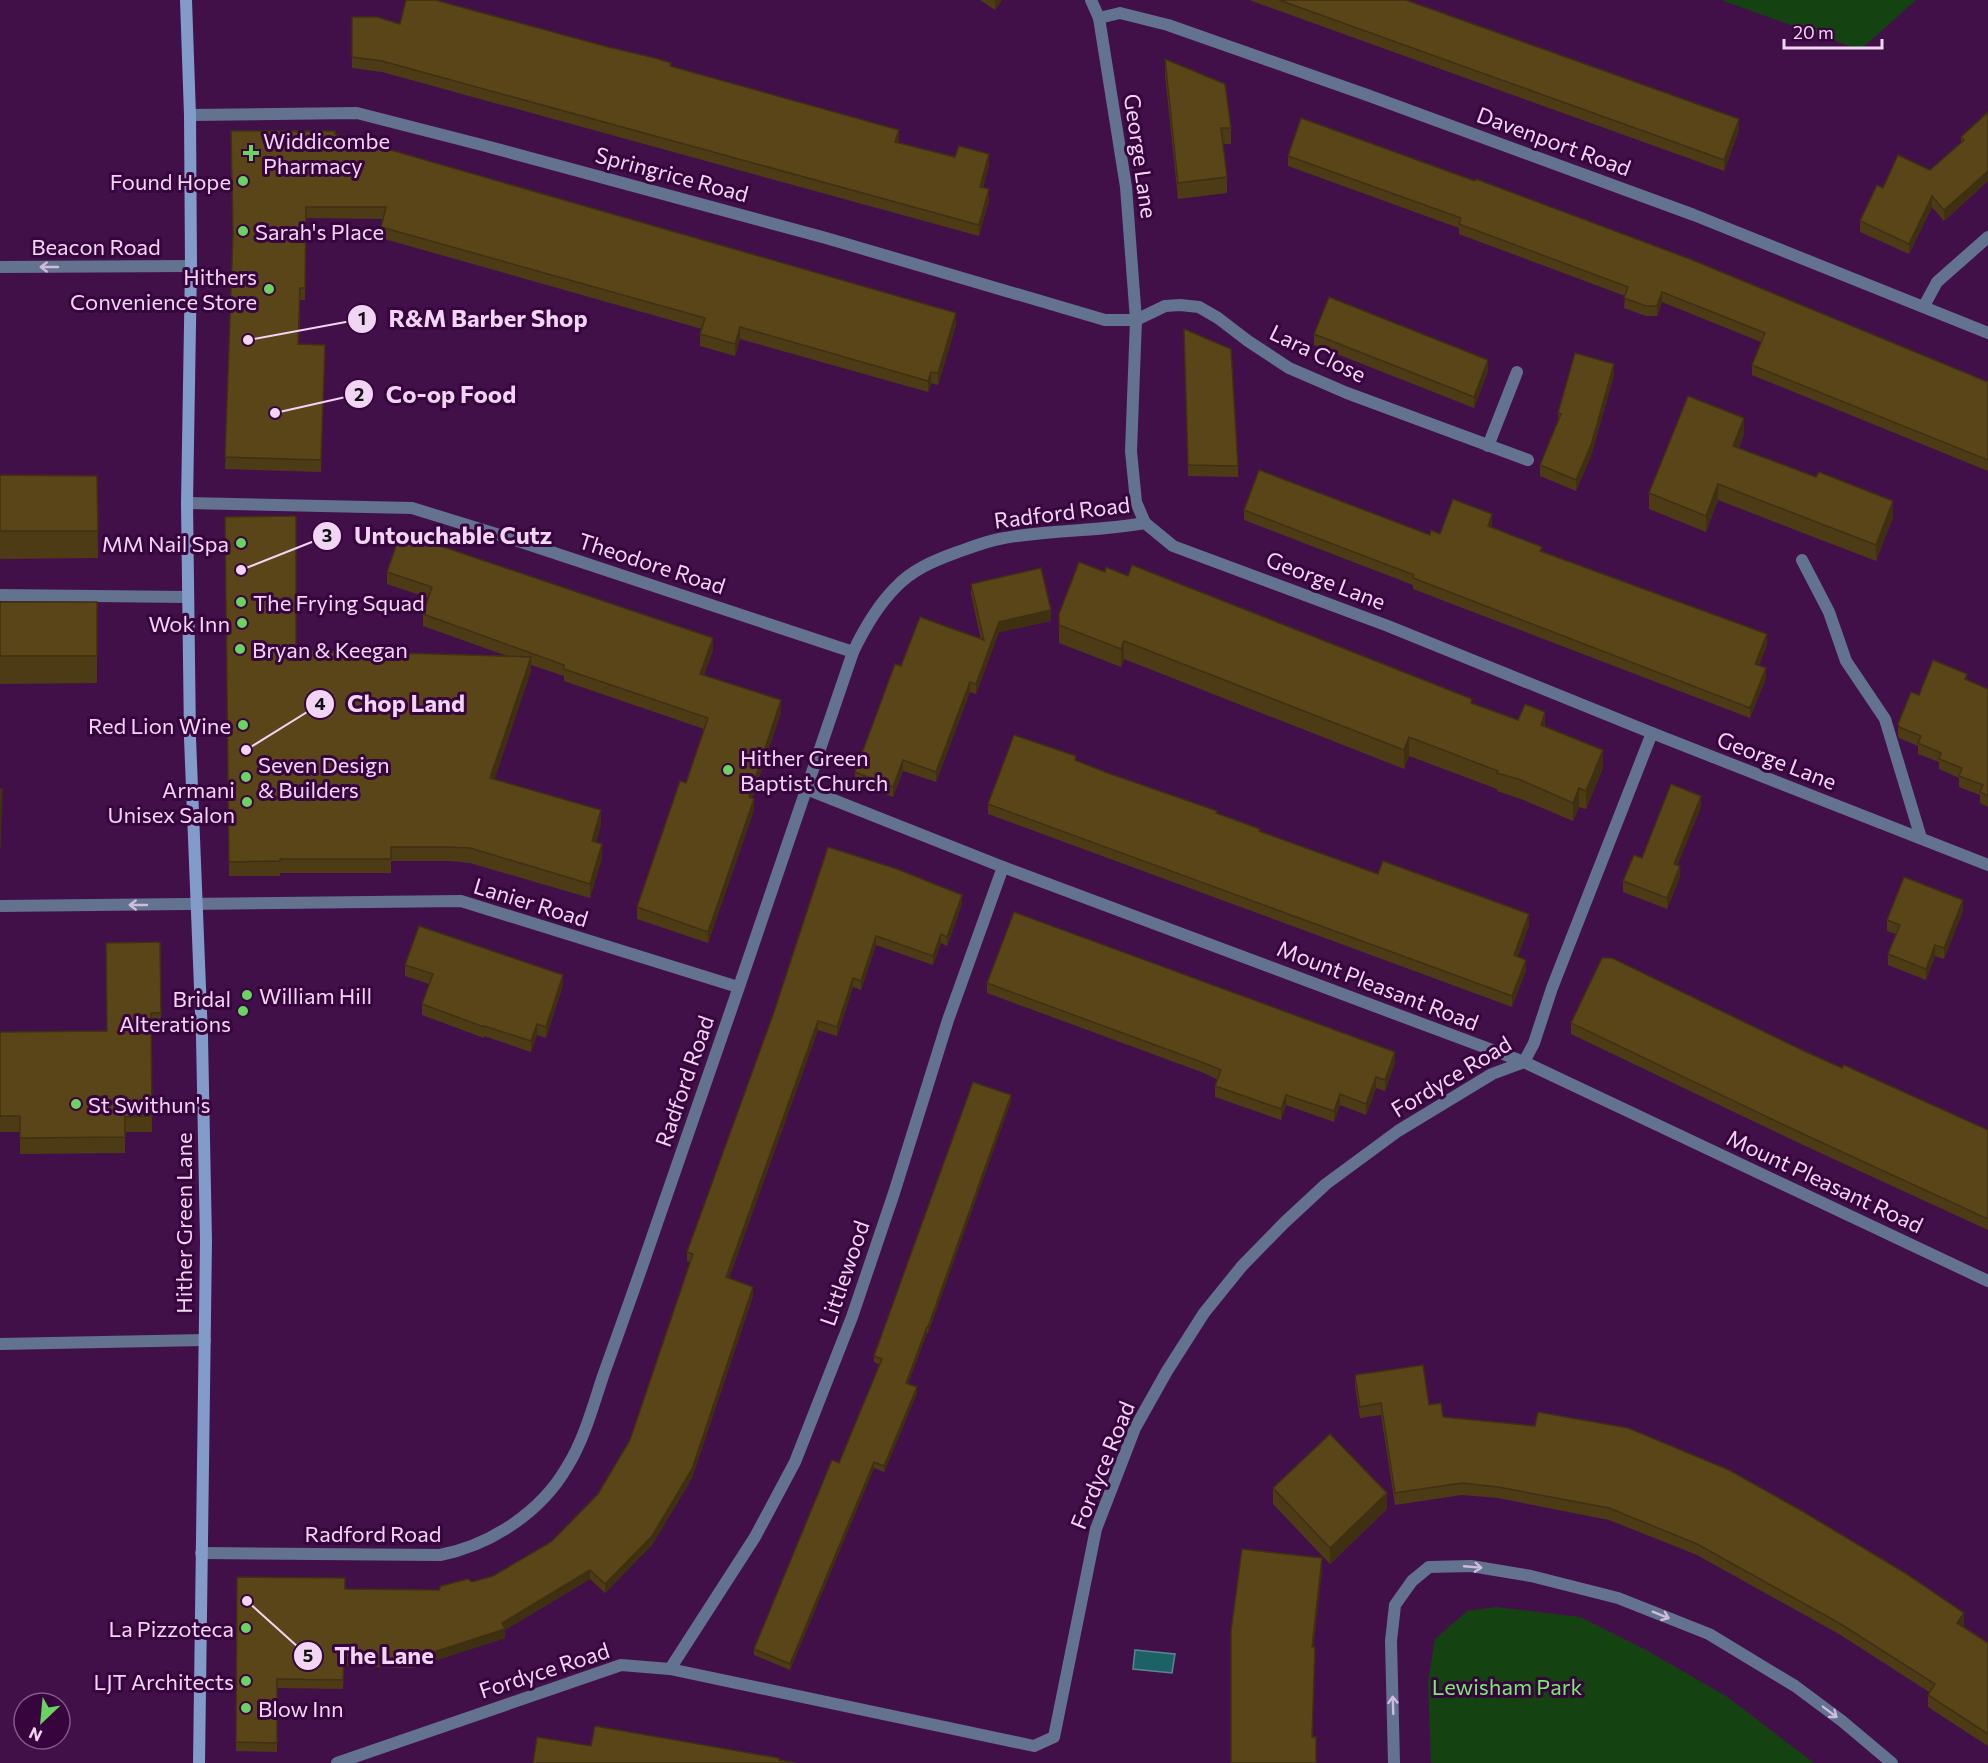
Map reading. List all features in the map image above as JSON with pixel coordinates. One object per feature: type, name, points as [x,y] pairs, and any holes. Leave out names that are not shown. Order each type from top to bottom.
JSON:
[{"type":"street","name":"Hither Green Lane","points":[[186,0],[190,115],[191,266],[187,503],[190,738],[206,1241],[200,1763]]},
{"type":"street","name":"George Lane","points":[[1091,0],[1099,18],[1126,187],[1136,320],[1131,451],[1136,502],[1145,523],[1173,546],[1388,626],[1988,865]]},
{"type":"street","name":"Davenport Road","points":[[1099,18],[1120,13],[1158,23],[1292,69],[1694,215],[1988,333]]},
{"type":"street","name":"Springrice Road","points":[[190,115],[357,113],[826,237],[1105,320],[1136,320]]},
{"type":"street","points":[[1924,306],[1937,282],[1988,237]]},
{"type":"street","name":"Beacon Road","points":[[0,267],[191,266]]},
{"type":"street","name":"Lara Close","points":[[1136,320],[1165,306],[1199,307],[1289,368],[1347,393],[1528,460]]},
{"type":"street","points":[[1488,446],[1517,372]]},
{"type":"street","name":"Theodore Road","points":[[187,503],[412,508],[853,652]]},
{"type":"street","name":"Radford Road","points":[[201,1553],[440,1556],[464,1551],[493,1536],[525,1515],[550,1491],[568,1466],[583,1432],[694,1120],[853,652],[866,625],[896,587],[933,560],[997,539],[1145,523]]},
{"type":"street","points":[[1802,560],[1829,612],[1846,661],[1885,719],[1921,838]]},
{"type":"street","points":[[0,595],[188,597]]},
{"type":"street","name":"Fordyce Road","points":[[337,1763],[621,1665],[670,1669],[1034,1746],[1054,1737],[1096,1529],[1135,1428],[1167,1371],[1204,1313],[1242,1266],[1326,1184],[1398,1131],[1492,1074],[1524,1062],[1534,1043],[1552,988],[1652,733]]},
{"type":"street","name":"Mount Pleasant Road","points":[[806,789],[1003,867],[1524,1062],[1988,1281]]},
{"type":"street","name":"Littlewood","points":[[670,1669],[755,1537],[795,1462],[852,1317],[894,1193],[948,1020],[1003,867]]},
{"type":"street","name":"Lanier Road","points":[[0,906],[461,901],[738,987]]},
{"type":"street","points":[[0,1344],[204,1340]]},
{"type":"street","points":[[1394,1763],[1391,1641],[1395,1605],[1412,1581],[1429,1567],[1471,1566],[1531,1576],[1618,1598],[1709,1634],[1795,1686],[1842,1721],[1892,1763]]},
{"type":"green space","points":[[1721,0],[1916,0],[1860,50]]},
{"type":"green space","name":"Lewisham Park","points":[[1496,1607],[1580,1617],[1646,1650],[1726,1696],[1814,1763],[1431,1763],[1428,1681],[1435,1639],[1467,1611]]},
{"type":"shaded area","points":[[1135,1650],[1175,1654],[1172,1673],[1133,1669]]},
{"type":"building","points":[[406,0],[435,0],[655,58],[671,63],[670,66],[899,130],[895,142],[955,157],[959,146],[989,154],[980,187],[989,189],[979,225],[382,61],[352,57],[352,17],[377,17],[400,24]]},
{"type":"building","points":[[1279,0],[1406,0],[1739,119],[1724,160]]},
{"type":"building","points":[[1165,59],[1225,84],[1231,128],[1221,128],[1227,177],[1178,183]]},
{"type":"building","points":[[1988,112],[1988,171],[1944,210],[1932,196],[1909,244],[1860,221],[1877,185],[1883,188],[1898,155],[1930,170],[1964,140],[1961,137]]},
{"type":"building","points":[[1301,118],[1475,181],[1476,179],[1690,259],[1988,382],[1988,460],[1752,365],[1765,333],[1662,292],[1657,306],[1646,306],[1624,298],[1628,287],[1459,224],[1461,218],[1288,156]]},
{"type":"building","points":[[231,131],[335,131],[335,134],[956,313],[938,373],[931,372],[928,381],[740,327],[735,344],[700,334],[705,318],[381,227],[386,207],[306,207],[305,288],[300,288],[298,344],[325,345],[321,460],[225,457],[233,234]]},
{"type":"building","points":[[1329,297],[1488,360],[1474,397],[1314,334]]},
{"type":"building","points":[[1184,329],[1231,349],[1238,466],[1188,465]]},
{"type":"building","points":[[1575,353],[1614,364],[1591,445],[1576,480],[1540,465],[1561,414],[1558,413]]},
{"type":"building","points":[[1688,396],[1744,418],[1733,446],[1816,477],[1819,472],[1893,501],[1876,545],[1718,484],[1706,516],[1649,493]]},
{"type":"building","points":[[1259,470],[1430,535],[1431,530],[1440,534],[1453,499],[1492,514],[1488,526],[1542,547],[1540,551],[1767,634],[1755,664],[1766,668],[1750,708],[1244,510]]},
{"type":"building","points":[[0,475],[97,476],[98,531],[0,531]]},
{"type":"building","points":[[296,516],[296,650],[531,657],[490,778],[601,810],[592,841],[602,844],[590,884],[470,848],[391,847],[391,859],[280,859],[280,861],[229,862],[225,517]]},
{"type":"building","points":[[417,538],[713,638],[700,674],[781,700],[749,797],[754,799],[708,932],[637,907],[680,781],[686,783],[708,718],[564,669],[564,665],[423,614],[432,587],[387,572],[398,540],[415,546]]},
{"type":"building","points":[[1079,562],[1105,572],[1106,567],[1128,576],[1132,565],[1472,699],[1471,703],[1518,720],[1525,704],[1545,712],[1541,725],[1603,750],[1586,791],[1579,788],[1573,803],[1521,780],[1497,773],[1498,771],[1409,737],[1404,750],[1124,641],[1121,649],[1059,625],[1059,614]]},
{"type":"building","points":[[1041,568],[1051,610],[999,622],[976,684],[970,682],[936,772],[903,760],[893,787],[855,772],[895,664],[901,666],[920,617],[984,640],[971,584]]},
{"type":"building","points":[[0,602],[97,602],[97,656],[0,656]]},
{"type":"building","points":[[1933,660],[1967,674],[1965,679],[1988,689],[1988,796],[1980,792],[1983,785],[1959,776],[1962,768],[1939,759],[1941,753],[1918,743],[1921,736],[1899,727],[1898,724],[1911,692],[1919,695]]},
{"type":"building","points":[[1014,735],[1076,756],[1075,760],[1105,772],[1217,811],[1216,813],[1260,829],[1259,831],[1378,874],[1383,861],[1529,914],[1514,955],[1526,960],[1512,996],[988,804]]},
{"type":"building","points":[[1671,784],[1701,796],[1674,864],[1680,866],[1667,898],[1623,881],[1634,855],[1642,858]]},
{"type":"building","points":[[0,789],[2,789],[0,848]]},
{"type":"building","points":[[828,847],[897,869],[962,895],[947,937],[941,934],[933,956],[876,936],[861,981],[853,978],[837,1027],[818,1021],[726,1277],[753,1287],[692,1469],[652,1536],[605,1584],[590,1570],[502,1623],[505,1629],[412,1659],[344,1657],[343,1680],[277,1679],[277,1743],[236,1742],[237,1577],[345,1578],[345,1589],[439,1590],[441,1586],[468,1579],[472,1582],[493,1576],[551,1542],[598,1494],[630,1440],[693,1254],[687,1252],[774,1012]]},
{"type":"building","points":[[1904,877],[1963,900],[1944,948],[1935,945],[1926,969],[1888,954],[1900,925],[1887,920]]},
{"type":"building","points":[[1014,912],[1395,1052],[1385,1080],[1376,1077],[1366,1104],[1340,1094],[1334,1111],[1286,1095],[1281,1109],[1215,1086],[1221,1070],[987,983]]},
{"type":"building","points":[[419,926],[563,975],[546,1027],[537,1024],[531,1041],[484,1027],[422,1004],[433,974],[405,965]]},
{"type":"building","name":"St Swithun's","points":[[160,942],[161,1013],[151,1013],[152,1116],[125,1117],[125,1137],[20,1138],[20,1116],[0,1116],[0,1032],[107,1031],[106,943]]},
{"type":"building","points":[[1602,958],[1612,958],[1804,1051],[1842,1068],[1844,1065],[1988,1130],[1988,1219],[1571,1023]]},
{"type":"building","points":[[973,1082],[1011,1095],[906,1383],[917,1387],[884,1466],[874,1462],[790,1664],[754,1649],[832,1460],[839,1463],[882,1359],[874,1356]]},
{"type":"building","points":[[1423,1365],[1429,1405],[1441,1403],[1443,1417],[1535,1426],[1538,1412],[1628,1428],[1729,1470],[1905,1573],[1964,1613],[1957,1623],[1988,1643],[1988,1734],[1928,1695],[1935,1684],[1839,1623],[1697,1544],[1609,1508],[1498,1487],[1462,1483],[1395,1493],[1381,1403],[1360,1407],[1355,1375]]},
{"type":"building","points":[[1330,1434],[1387,1493],[1330,1548],[1273,1488]]},
{"type":"building","points":[[1242,1549],[1322,1558],[1312,1647],[1315,1647],[1312,1737],[1316,1737],[1316,1763],[1231,1763],[1231,1631]]},
{"type":"building","points":[[595,1726],[779,1758],[779,1760],[796,1763],[533,1763],[537,1737],[591,1746]]},
{"type":"place","name":"Widdicombe Pharmacy","points":[[251,153]]},
{"type":"place","name":"Found Hope","points":[[243,181]]},
{"type":"place","name":"Sarah's Place","points":[[243,231]]},
{"type":"place","name":"Hithers Convenience Store","points":[[269,289]]},
{"type":"place","name":"R&M Barber Shop","points":[[248,340]]},
{"type":"place","name":"Co-op Food","points":[[275,413]]},
{"type":"place","name":"MM Nail Spa","points":[[241,543]]},
{"type":"place","name":"Untouchable Cutz","points":[[241,570]]},
{"type":"place","name":"The Frying Squad","points":[[241,602]]},
{"type":"place","name":"Wok Inn","points":[[242,623]]},
{"type":"place","name":"Bryan & Keegan","points":[[240,649]]},
{"type":"place","name":"Red Lion Wine","points":[[243,725]]},
{"type":"place","name":"Chop Land","points":[[246,750]]},
{"type":"place","name":"Hither Green Baptist Church","points":[[728,770]]},
{"type":"place","name":"Seven Design & Builders","points":[[246,777]]},
{"type":"place","name":"Armani Unisex Salon","points":[[247,802]]},
{"type":"place","name":"William Hill","points":[[247,995]]},
{"type":"place","name":"Bridal Alterations","points":[[243,1011]]},
{"type":"place","name":"St Swithun's","points":[[76,1104]]},
{"type":"place","name":"The Lane","points":[[247,1601]]},
{"type":"place","name":"La Pizzoteca","points":[[246,1628]]},
{"type":"place","name":"LJT Architects","points":[[246,1681]]},
{"type":"place","name":"Blow Inn","points":[[246,1708]]}]
